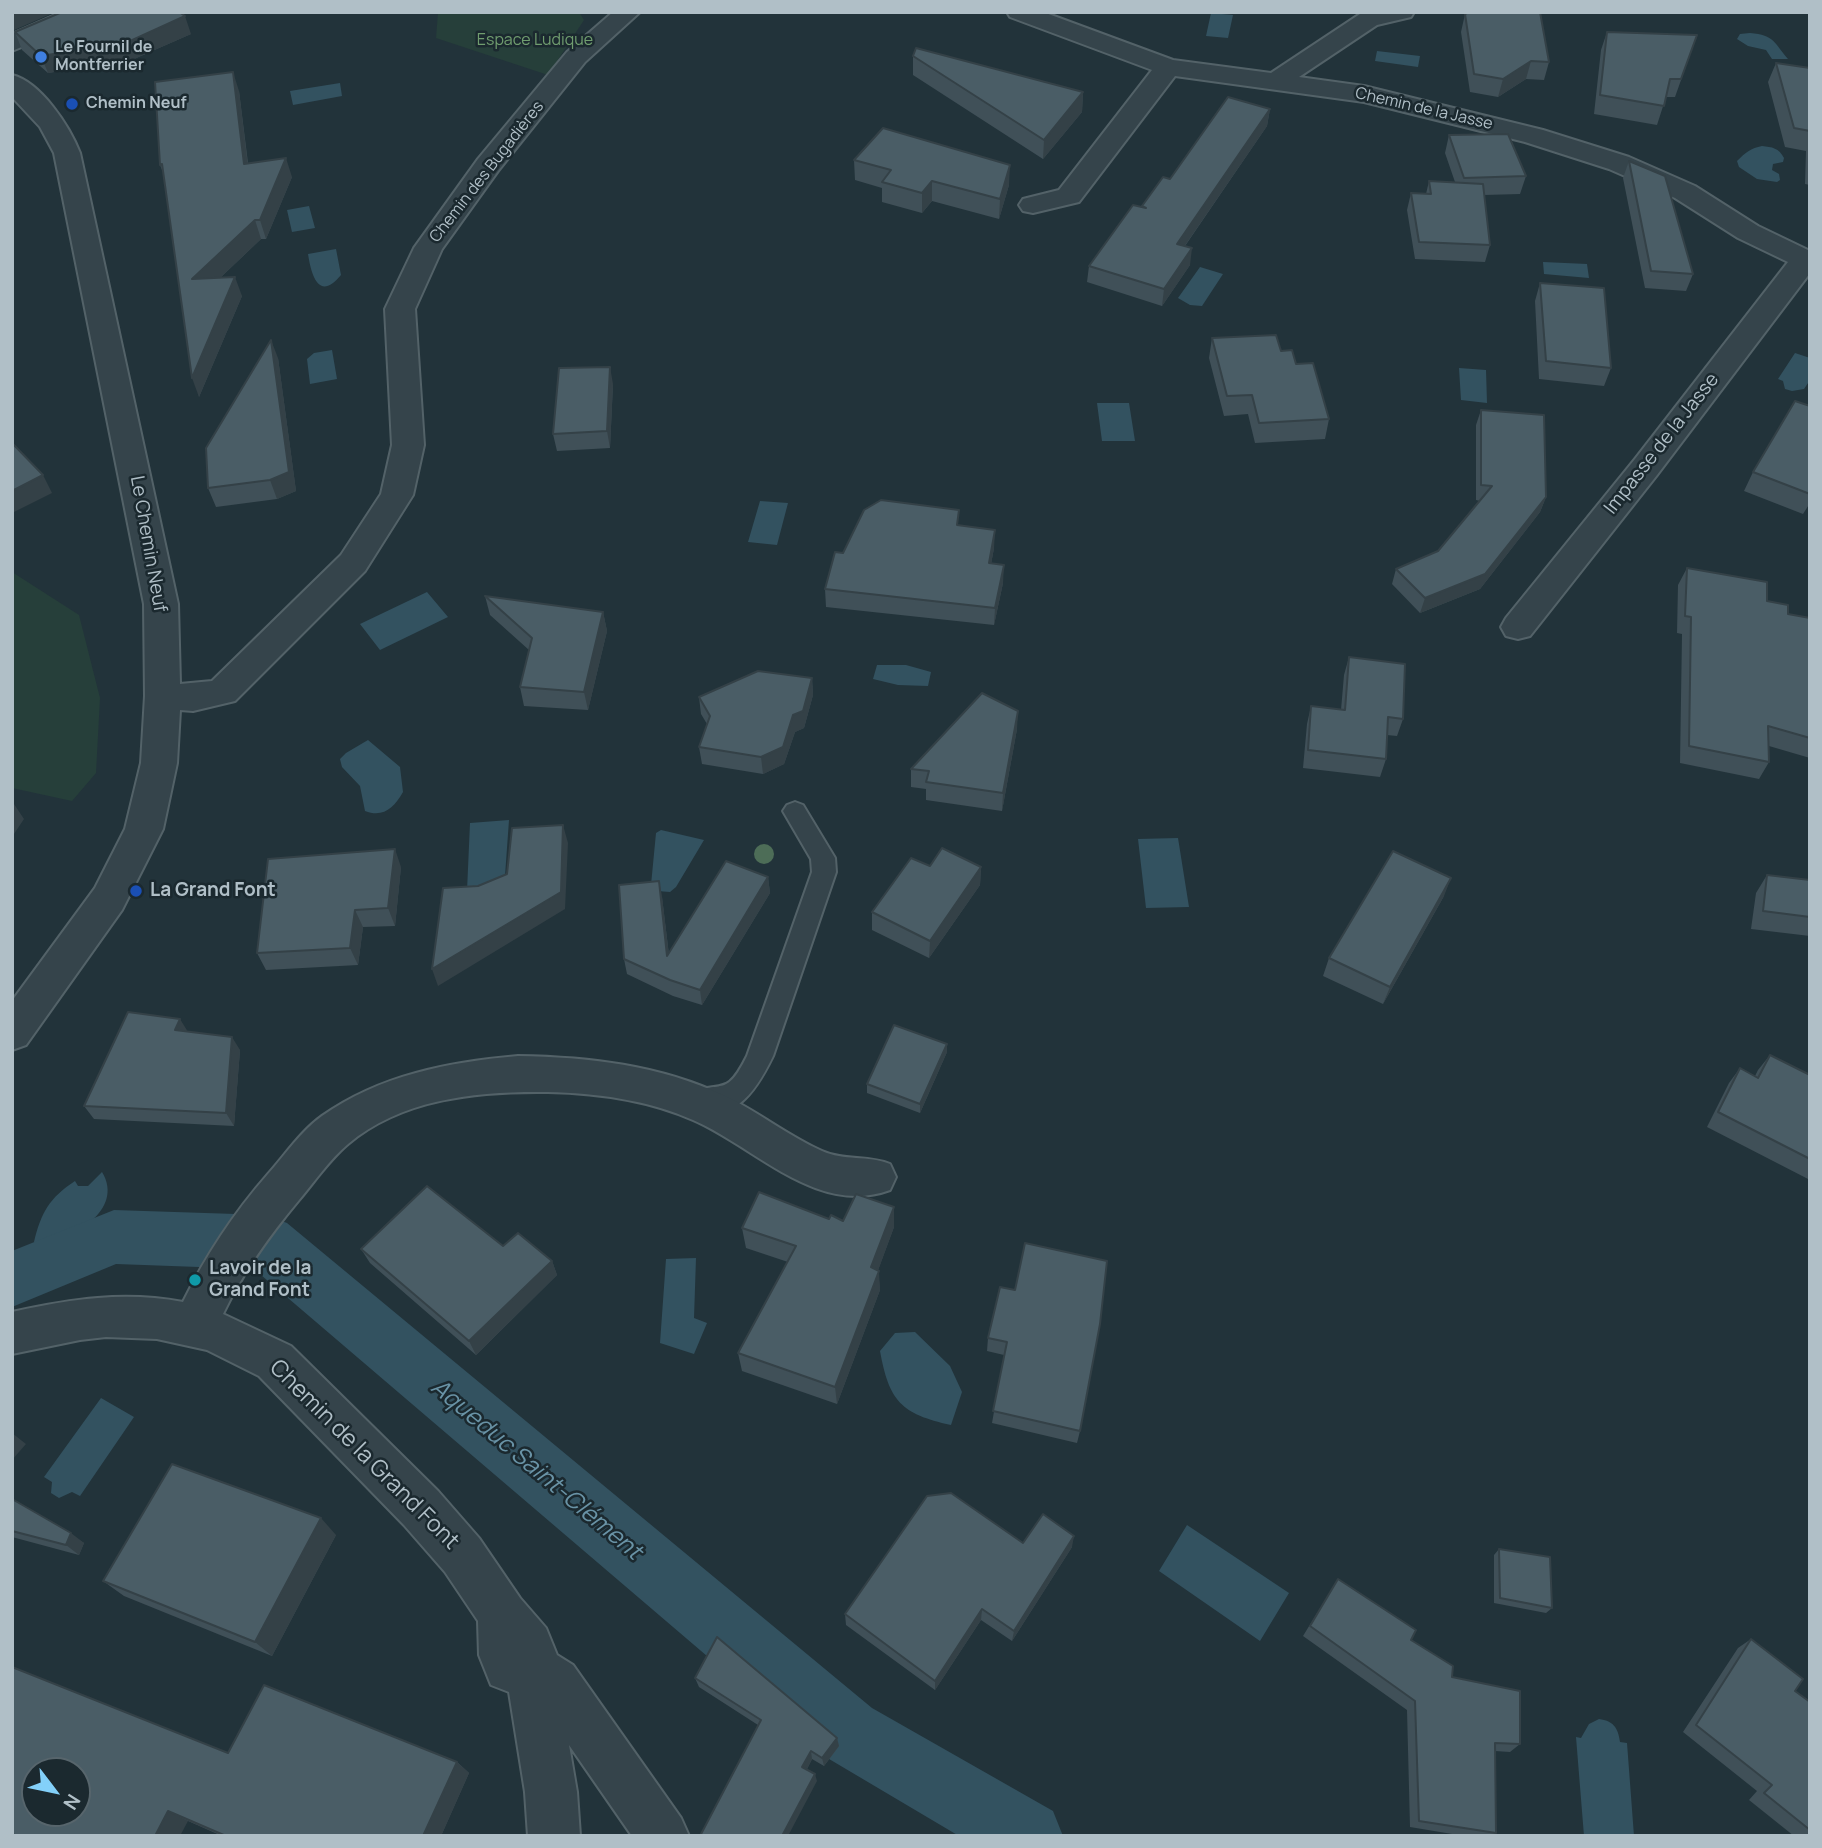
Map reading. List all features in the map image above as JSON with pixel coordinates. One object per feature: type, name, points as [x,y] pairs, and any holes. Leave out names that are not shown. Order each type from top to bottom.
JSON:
[{"type":"street","points":[[12,43],[84,12]]},
{"type":"street","name":"Chemin des Bugadières","points":[[163,695],[193,698],[223,692],[353,563],[397,495],[408,445],[400,309],[428,247],[488,165],[576,57],[628,12]]},
{"type":"street","name":"Chemin de la Jasse","points":[[1019,12],[1168,67],[1278,80],[1364,94],[1534,136],[1619,163],[1685,192],[1748,232],[1807,261]]},
{"type":"street","points":[[1278,80],[1369,19],[1402,12]]},
{"type":"street","points":[[1033,205],[1069,196],[1168,67]]},
{"type":"street","name":"Le Chemin Neuf","points":[[12,83],[41,108],[56,127],[67,153],[161,604],[163,695],[159,764],[144,829],[109,899],[12,1033]]},
{"type":"street","name":"Impasse de la Jasse","points":[[1518,627],[1807,261]]},
{"type":"street","points":[[194,1326],[229,1258],[309,1156],[334,1131],[387,1098],[427,1086],[468,1078],[534,1073],[637,1085],[719,1113],[816,1169],[836,1177],[875,1177]]},
{"type":"street","name":"Chemin de la Grand Font","points":[[12,1333],[80,1319],[116,1316],[156,1318],[194,1326],[247,1343],[275,1361],[421,1508],[463,1555],[503,1615],[501,1638],[504,1659],[509,1667],[533,1673]]},
{"type":"street","points":[[554,1836],[551,1792],[533,1673],[543,1674],[555,1683],[663,1836]]},
{"type":"lane","points":[[686,1100],[710,1102],[733,1095],[749,1081],[760,1056],[824,872],[823,858],[795,811]]},
{"type":"green space","name":"Espace Ludique","points":[[438,12],[579,12],[584,20],[548,75],[436,38]]},
{"type":"green space","points":[[12,572],[79,615],[100,698],[96,773],[72,801],[12,788]]},
{"type":"water","points":[[1211,13],[1233,15],[1228,38],[1206,36]]},
{"type":"water","points":[[1750,33],[1769,38],[1788,59],[1772,59],[1766,50],[1748,46],[1737,39],[1740,34]]},
{"type":"water","points":[[1377,51],[1420,56],[1418,67],[1375,61]]},
{"type":"water","points":[[340,83],[342,96],[293,105],[290,91]]},
{"type":"water","points":[[1762,146],[1775,149],[1784,158],[1783,162],[1773,164],[1772,170],[1779,174],[1780,180],[1777,182],[1757,179],[1739,167],[1737,161],[1751,150]]},
{"type":"water","points":[[309,206],[315,228],[292,232],[287,210]]},
{"type":"water","points":[[336,249],[341,275],[333,283],[321,286],[311,269],[308,254]]},
{"type":"water","points":[[1543,262],[1587,264],[1589,278],[1544,274]]},
{"type":"water","points":[[1200,267],[1223,274],[1202,306],[1190,305],[1178,298]]},
{"type":"water","points":[[332,350],[337,379],[310,384],[307,359],[314,353]]},
{"type":"water","points":[[1795,353],[1810,358],[1810,380],[1804,389],[1792,391],[1785,389],[1783,381],[1778,379]]},
{"type":"water","points":[[1459,368],[1486,370],[1487,403],[1461,400]]},
{"type":"water","points":[[1097,403],[1129,403],[1135,441],[1102,441]]},
{"type":"water","points":[[760,501],[788,503],[777,545],[748,542]]},
{"type":"water","points":[[427,592],[448,617],[380,650],[360,624]]},
{"type":"water","points":[[877,665],[906,665],[931,672],[928,686],[898,685],[873,679]]},
{"type":"water","points":[[368,740],[400,767],[403,792],[392,807],[377,813],[365,811],[360,786],[342,767],[340,759]]},
{"type":"water","points":[[509,820],[504,890],[467,891],[470,823]]},
{"type":"water","points":[[661,830],[704,840],[676,887],[670,892],[657,891],[651,885],[656,833]]},
{"type":"water","points":[[1178,838],[1189,907],[1146,908],[1138,839]]},
{"type":"water","points":[[102,1172],[107,1186],[106,1200],[100,1212],[77,1231],[48,1241],[34,1242],[43,1214],[52,1200],[75,1181],[78,1186],[88,1186]]},
{"type":"water","points":[[696,1258],[694,1318],[707,1323],[694,1354],[660,1343],[666,1259]]},
{"type":"water","points":[[915,1332],[950,1366],[962,1392],[951,1425],[909,1410],[900,1403],[888,1382],[880,1351],[895,1333]]},
{"type":"water","points":[[101,1398],[134,1417],[80,1496],[72,1492],[59,1498],[51,1493],[52,1482],[44,1477]]},
{"type":"water","points":[[1187,1525],[1289,1593],[1260,1641],[1159,1571]]},
{"type":"water","points":[[1599,1719],[1611,1723],[1618,1732],[1620,1742],[1627,1743],[1634,1836],[1584,1836],[1576,1737],[1581,1738],[1589,1724]]},
{"type":"building","points":[[62,12],[179,12],[185,16],[128,42],[41,56],[15,32]]},
{"type":"building","points":[[1540,12],[1549,62],[1531,61],[1503,79],[1474,74],[1465,14]]},
{"type":"building","points":[[1607,32],[1697,35],[1681,79],[1670,79],[1664,106],[1600,95]]},
{"type":"building","points":[[916,48],[1083,92],[1044,140],[913,56]]},
{"type":"building","points":[[1776,63],[1810,68],[1810,131],[1794,128]]},
{"type":"building","points":[[233,72],[244,164],[286,158],[260,220],[255,220],[192,279],[235,277],[192,378],[162,164],[160,165],[155,82]]},
{"type":"building","points":[[1228,97],[1270,109],[1177,244],[1192,248],[1164,289],[1089,266],[1133,205],[1146,208],[1142,206],[1163,177],[1170,179]]},
{"type":"building","points":[[883,128],[1010,165],[1000,199],[932,181],[922,193],[882,182],[891,170],[854,160]]},
{"type":"building","points":[[1508,134],[1526,176],[1464,178],[1449,135]]},
{"type":"building","points":[[1629,161],[1665,176],[1693,274],[1651,271]]},
{"type":"building","points":[[1429,181],[1483,184],[1490,245],[1419,242],[1411,193],[1431,194]]},
{"type":"building","points":[[1540,283],[1604,288],[1611,368],[1546,361]]},
{"type":"building","points":[[1276,335],[1281,351],[1292,350],[1296,364],[1313,363],[1329,419],[1259,423],[1252,395],[1227,396],[1212,338]]},
{"type":"building","points":[[271,340],[289,472],[270,480],[208,488],[206,448]]},
{"type":"building","points":[[610,367],[607,431],[553,434],[559,368]]},
{"type":"building","points":[[1795,401],[1810,406],[1810,494],[1753,472]]},
{"type":"building","points":[[1481,410],[1544,415],[1546,497],[1485,574],[1425,598],[1396,569],[1438,551],[1492,486],[1481,485]]},
{"type":"building","points":[[12,443],[43,475],[12,491]]},
{"type":"building","points":[[881,500],[959,510],[957,525],[995,530],[989,563],[1004,565],[995,608],[825,589],[835,552],[843,553],[864,510]]},
{"type":"building","points":[[1687,568],[1767,582],[1767,601],[1788,605],[1788,614],[1810,618],[1810,738],[1768,726],[1769,762],[1689,746],[1691,617],[1685,616]]},
{"type":"building","points":[[485,596],[603,612],[584,692],[520,687],[532,638]]},
{"type":"building","points":[[1349,657],[1405,664],[1403,719],[1388,717],[1386,759],[1308,750],[1311,706],[1345,710]]},
{"type":"building","points":[[758,671],[812,678],[803,711],[793,715],[783,747],[761,757],[699,747],[710,716],[699,697]]},
{"type":"building","points":[[982,693],[1018,711],[1003,793],[926,782],[929,771],[911,769]]},
{"type":"building","points":[[563,825],[561,892],[432,969],[443,888],[478,886],[507,874],[512,828]]},
{"type":"building","points":[[942,848],[981,867],[930,941],[872,912],[911,858],[930,866]]},
{"type":"building","points":[[395,849],[388,908],[355,910],[350,948],[257,953],[268,859]]},
{"type":"building","points":[[1393,851],[1451,878],[1390,987],[1329,958]]},
{"type":"building","points":[[726,861],[768,877],[700,990],[624,959],[619,885],[659,881],[667,956]]},
{"type":"building","points":[[1767,875],[1810,880],[1810,917],[1763,911]]},
{"type":"building","points":[[128,1012],[180,1019],[175,1030],[232,1037],[226,1113],[84,1106]]},
{"type":"building","points":[[894,1025],[947,1044],[920,1104],[867,1084]]},
{"type":"building","points":[[1770,1055],[1810,1075],[1810,1159],[1718,1112],[1740,1068],[1758,1078]]},
{"type":"building","points":[[427,1186],[503,1246],[518,1233],[552,1261],[469,1341],[361,1249]]},
{"type":"building","points":[[759,1192],[829,1219],[831,1215],[843,1221],[856,1194],[894,1207],[871,1267],[879,1271],[835,1387],[738,1353],[796,1246],[742,1228]]},
{"type":"building","points":[[1025,1243],[1107,1261],[1100,1324],[1080,1431],[993,1411],[1007,1342],[988,1338],[1000,1287],[1015,1290]]},
{"type":"building","points":[[172,1464],[321,1518],[255,1642],[103,1581]]},
{"type":"building","points":[[951,1493],[1023,1543],[1043,1514],[1074,1536],[1014,1631],[982,1609],[935,1681],[845,1614],[927,1496]]},
{"type":"building","points":[[12,1499],[71,1533],[66,1545],[12,1531]]},
{"type":"building","points":[[1499,1549],[1550,1557],[1552,1608],[1500,1598]]},
{"type":"building","points":[[1338,1579],[1416,1630],[1411,1640],[1453,1666],[1452,1677],[1520,1691],[1520,1744],[1495,1743],[1496,1833],[1419,1821],[1415,1701],[1310,1626]]},
{"type":"building","points":[[717,1637],[837,1738],[822,1758],[811,1751],[802,1767],[815,1774],[782,1836],[700,1836],[761,1720],[695,1678]]},
{"type":"building","points":[[1751,1639],[1803,1679],[1795,1691],[1810,1702],[1810,1830],[1764,1793],[1772,1785],[1696,1725]]},
{"type":"building","points":[[12,1667],[228,1753],[264,1685],[457,1762],[423,1836],[226,1836],[168,1811],[155,1836],[12,1834]]},
{"type":"waterway","name":"Aqueduc Saint-Clément","points":[[12,1279],[114,1237],[266,1242],[848,1732],[1028,1836]]},
{"type":"place","name":"Le Fournil de Montferrier","points":[[41,57]]},
{"type":"place","name":"Chemin Neuf","points":[[72,104]]},
{"type":"place","name":"La Grand Font","points":[[136,891]]},
{"type":"place","name":"Lavoir de la Grand Font","points":[[195,1280]]}]
